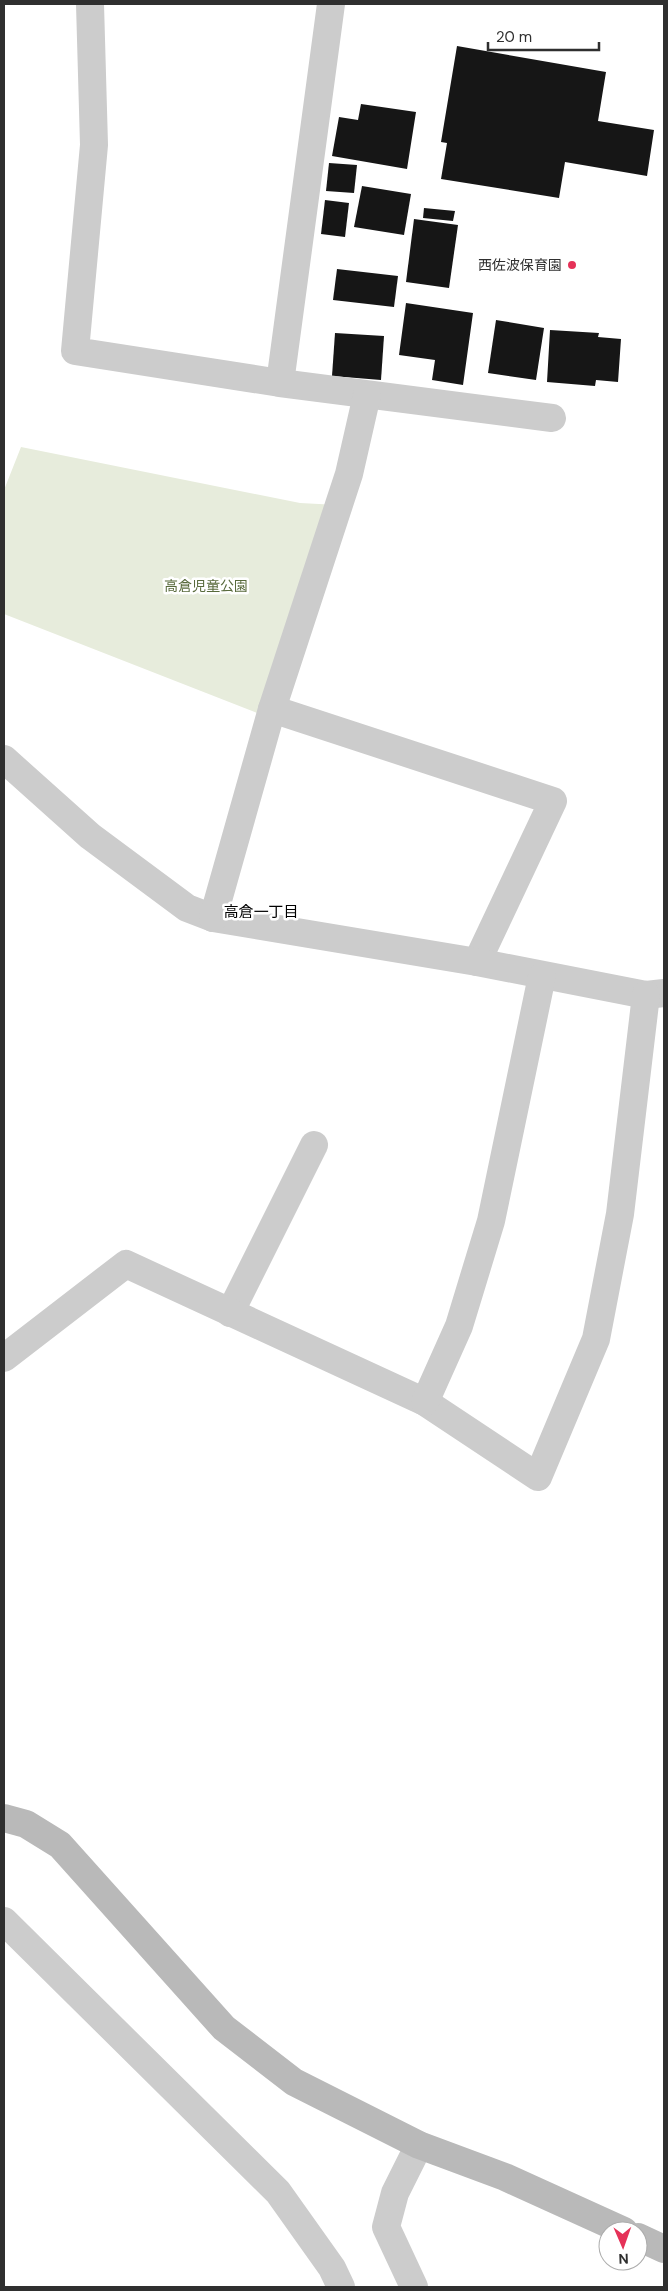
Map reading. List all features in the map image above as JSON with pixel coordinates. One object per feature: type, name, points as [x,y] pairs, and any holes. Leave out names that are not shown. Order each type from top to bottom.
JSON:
[{"type":"street","points":[[90,4],[94,145],[75,351],[280,383],[552,418]]},
{"type":"street","points":[[280,383],[331,4]]},
{"type":"street","points":[[213,918],[272,710],[348,474],[367,395]]},
{"type":"street","points":[[272,710],[553,801],[477,962]]},
{"type":"street","points":[[4,759],[90,836],[187,908],[213,918],[655,994],[620,1214],[596,1339],[538,1476],[425,1402],[126,1264],[4,1358]]},
{"type":"street","points":[[425,1402],[460,1326],[491,1221],[542,976]]},
{"type":"street","points":[[230,1312],[314,1145]]},
{"type":"street","points":[[4,1818],[26,1824],[60,1845],[224,2028],[294,2082],[419,2145],[505,2177],[602,2221]]},
{"type":"street","points":[[4,1922],[278,2192],[332,2268],[341,2287]]},
{"type":"street","points":[[414,2287],[386,2227],[395,2193],[419,2145]]},
{"type":"street","points":[[648,2242],[664,2249]]},
{"type":"green space","name":"高倉児童公園","points":[[21,447],[300,503],[338,505],[270,718],[4,614],[4,490]]},
{"type":"building","points":[[457,46],[606,72],[598,121],[654,130],[647,176],[565,162],[559,198],[441,179],[447,143],[441,142]]},
{"type":"building","points":[[361,104],[416,112],[407,169],[332,156],[339,117],[358,120]]},
{"type":"building","points":[[329,163],[357,165],[354,193],[326,191]]},
{"type":"building","points":[[362,186],[411,194],[404,235],[354,227]]},
{"type":"building","points":[[325,200],[349,203],[345,237],[321,234]]},
{"type":"building","points":[[424,208],[455,211],[453,221],[423,218]]},
{"type":"building","points":[[414,219],[458,225],[449,288],[406,282]]},
{"type":"building","points":[[337,269],[398,276],[394,307],[333,300]]},
{"type":"building","points":[[406,303],[473,313],[463,385],[432,380],[435,360],[399,355]]},
{"type":"building","points":[[496,320],[544,328],[536,380],[488,373]]},
{"type":"building","points":[[550,330],[599,333],[598,337],[621,339],[618,382],[596,380],[595,386],[547,382]]},
{"type":"building","points":[[335,333],[384,336],[381,380],[332,376]]},
{"type":"place","name":"西佐波保育園","points":[[572,265]]},
{"type":"district","name":"高倉一丁目","points":[[261,912]]}]
